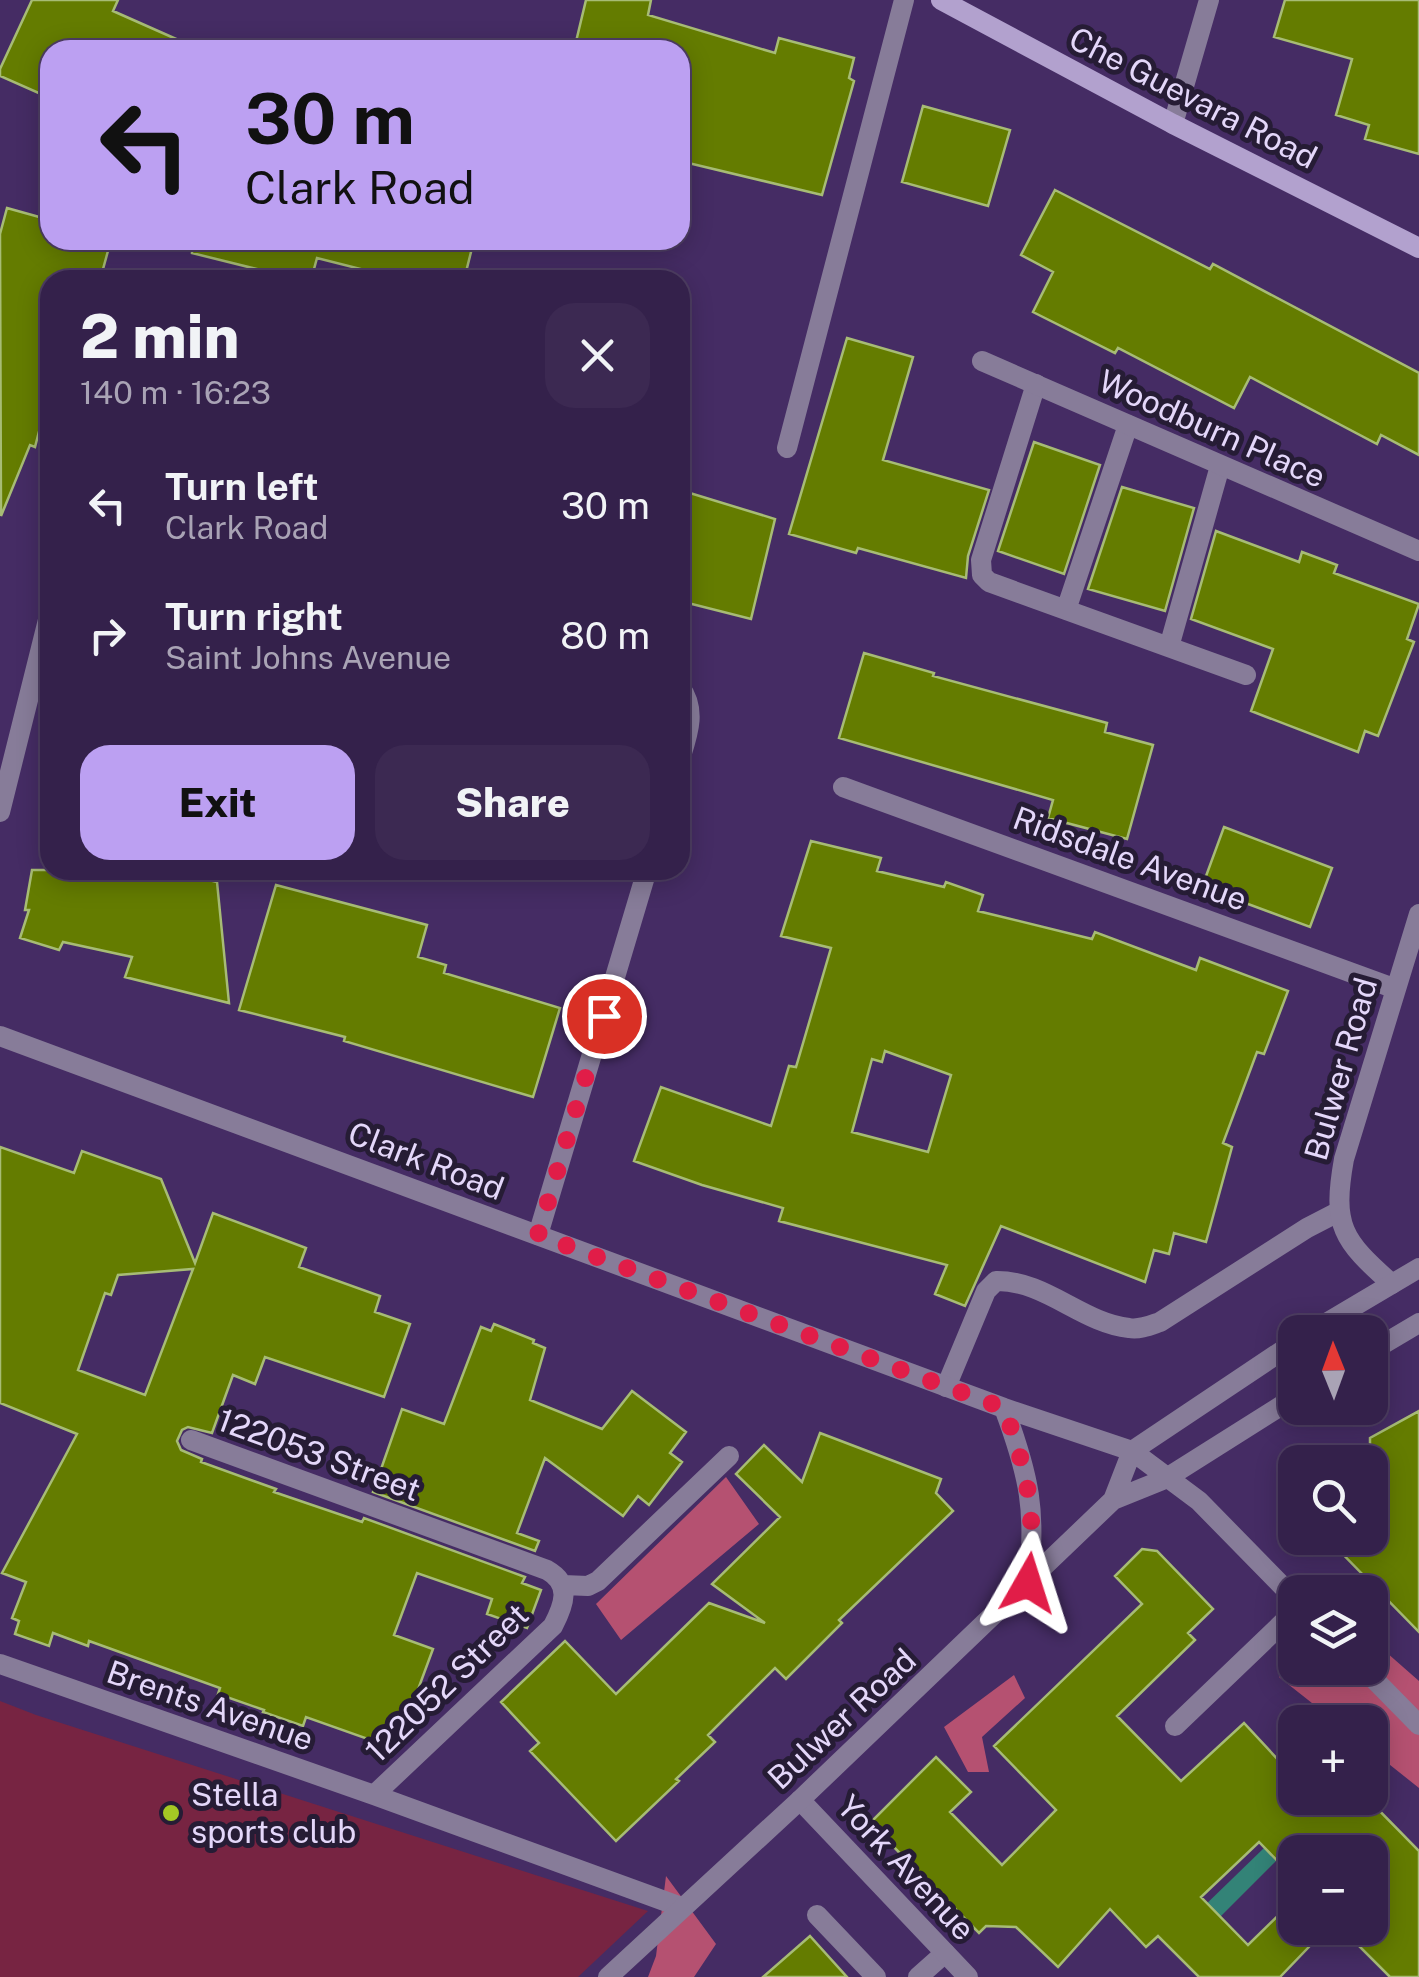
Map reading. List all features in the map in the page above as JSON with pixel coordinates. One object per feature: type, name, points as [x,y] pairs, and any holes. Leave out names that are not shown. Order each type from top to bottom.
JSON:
[{"type":"main road","name":"Che Guevara Road","points":[[940,0],[1419,248]]},
{"type":"street","points":[[787,448],[904,0]]},
{"type":"street","points":[[1174,124],[1209,0]]},
{"type":"street","name":"Woodburn Place","points":[[982,360],[1419,551]]},
{"type":"street","points":[[1036,384],[981,560],[982,575],[990,582],[1246,675]]},
{"type":"street","points":[[1066,610],[1128,425]]},
{"type":"street","points":[[1169,647],[1220,466]]},
{"type":"street","points":[[0,812],[40,652]]},
{"type":"street","name":"Ridsdale Avenue","points":[[843,787],[1396,989]]},
{"type":"street","points":[[538,1235],[644,880]]},
{"type":"street","name":"Bulwer Road","points":[[1392,1284],[1362,1258],[1346,1237],[1338,1212],[1344,1159],[1419,914]]},
{"type":"street","name":"Clark Road","points":[[0,1036],[946,1387],[1132,1451],[1199,1501],[1278,1581]]},
{"type":"street","points":[[946,1387],[986,1291],[996,1281],[1032,1288],[1102,1320],[1143,1328],[1160,1322],[1338,1212]]},
{"type":"street","points":[[1340,1315],[1419,1268]]},
{"type":"street","points":[[1388,1341],[1419,1323]]},
{"type":"street","points":[[1132,1451],[1278,1353]]},
{"type":"street","points":[[1004,1408],[1030,1494],[1034,1537],[1028,1583]]},
{"type":"street","name":"Bulwer Road","points":[[608,1977],[800,1800],[1113,1500],[1165,1478],[1278,1408]]},
{"type":"street","name":"122053 Street","points":[[191,1440],[426,1526]]},
{"type":"street","name":"Bulwer Road","points":[[1113,1500],[1132,1451]]},
{"type":"street","points":[[563,1586],[588,1586],[598,1580],[728,1456]]},
{"type":"street","name":"122052 Street","points":[[374,1794],[554,1626],[562,1607],[563,1586],[547,1570],[426,1526]]},
{"type":"street","points":[[1175,1726],[1278,1628]]},
{"type":"street","name":"Brents Avenue","points":[[0,1664],[374,1794],[682,1907]]},
{"type":"street","points":[[1380,1685],[1419,1725]]},
{"type":"street","name":"York Avenue","points":[[800,1800],[968,1977]]},
{"type":"street","points":[[817,1915],[876,1977]]},
{"type":"street","points":[[918,1977],[945,1953]]},
{"type":"shaded area","points":[[726,1477],[759,1524],[621,1640],[596,1604]]},
{"type":"shaded area","points":[[1388,1654],[1419,1681],[1419,1788],[1388,1763],[1388,1705],[1314,1705],[1289,1685],[1388,1685]]},
{"type":"shaded area","points":[[1014,1675],[1025,1698],[982,1737],[989,1772],[968,1772],[944,1727]]},
{"type":"shaded area","name":"Stella sports club","points":[[0,1701],[648,1911],[578,1977],[0,1977]]},
{"type":"shaded area","points":[[1264,1848],[1276,1861],[1204,1933],[1199,1911]]},
{"type":"shaded area","points":[[666,1876],[716,1944],[694,1977],[648,1977],[656,1956]]},
{"type":"building","points":[[32,0],[118,0],[113,11],[178,40],[40,40],[40,94],[0,76]]},
{"type":"building","points":[[586,0],[651,0],[648,15],[775,53],[779,38],[854,58],[849,78],[854,81],[822,195],[690,163],[690,40],[576,40]]},
{"type":"building","points":[[1285,0],[1419,0],[1419,154],[1365,139],[1369,125],[1336,115],[1352,59],[1274,37]]},
{"type":"building","points":[[923,106],[1010,130],[988,206],[902,182]]},
{"type":"building","points":[[1055,190],[1210,269],[1213,264],[1419,373],[1419,455],[1381,435],[1377,444],[1250,377],[1234,408],[1118,348],[1115,353],[1033,312],[1053,272],[1021,255]]},
{"type":"building","points":[[7,208],[40,217],[40,250],[108,250],[103,270],[40,270],[40,428],[35,447],[30,445],[1,516],[0,234]]},
{"type":"building","points":[[472,250],[466,270],[364,270],[317,258],[314,270],[261,270],[192,253]]},
{"type":"building","points":[[847,338],[913,357],[883,460],[989,490],[968,556],[966,578],[858,548],[856,553],[789,534]]},
{"type":"building","points":[[1034,442],[1100,465],[1064,574],[998,551]]},
{"type":"building","points":[[1122,487],[1194,508],[1165,611],[1088,589]]},
{"type":"building","points":[[690,493],[775,519],[751,619],[690,604]]},
{"type":"building","points":[[1216,531],[1299,562],[1302,552],[1337,565],[1334,573],[1419,604],[1407,639],[1414,642],[1378,736],[1365,731],[1358,752],[1251,711],[1273,649],[1191,619]]},
{"type":"building","points":[[864,653],[934,673],[933,676],[1107,723],[1105,732],[1153,745],[1127,839],[1048,818],[1053,800],[839,738]]},
{"type":"building","points":[[1224,827],[1332,868],[1310,927],[1202,887]]},
{"type":"building","points":[[811,841],[881,858],[877,871],[944,887],[946,882],[983,895],[978,911],[1092,939],[1095,932],[1196,970],[1200,958],[1288,991],[1264,1054],[1257,1052],[1223,1143],[1232,1147],[1206,1242],[1174,1233],[1169,1254],[1154,1250],[1145,1282],[1001,1226],[965,1306],[935,1294],[947,1265],[779,1221],[783,1208],[634,1161],[661,1087],[771,1126],[789,1066],[796,1067],[831,948],[781,936]],"holes":[[[885,1051],[951,1075],[928,1152],[852,1132],[872,1059],[882,1062]]]},
{"type":"building","points":[[32,870],[40,870],[40,880],[217,882],[229,1003],[125,977],[132,957],[63,942],[59,950],[20,938],[29,910],[25,910]]},
{"type":"building","points":[[276,885],[427,925],[418,957],[446,965],[444,973],[560,1008],[533,1097],[344,1041],[345,1037],[239,1010]]},
{"type":"building","points":[[0,1147],[74,1173],[82,1151],[161,1179],[195,1263],[213,1213],[306,1248],[299,1267],[380,1296],[375,1312],[410,1324],[384,1397],[265,1357],[255,1384],[233,1375],[212,1433],[188,1427],[182,1430],[177,1441],[181,1450],[202,1459],[201,1462],[276,1489],[274,1492],[362,1522],[364,1518],[525,1577],[522,1583],[541,1590],[527,1628],[487,1614],[492,1599],[417,1573],[394,1635],[433,1649],[396,1749],[306,1717],[303,1726],[263,1712],[218,1694],[220,1688],[89,1641],[88,1646],[53,1633],[49,1646],[15,1634],[19,1621],[12,1618],[26,1582],[2,1573],[77,1434],[0,1403]],"holes":[[[193,1269],[145,1395],[78,1370],[105,1293],[111,1295],[118,1275]]]},
{"type":"building","points":[[494,1324],[545,1348],[530,1400],[602,1429],[632,1391],[686,1432],[670,1453],[682,1462],[649,1505],[638,1496],[623,1516],[545,1458],[517,1533],[539,1541],[535,1551],[373,1492],[402,1409],[444,1424],[481,1327],[491,1331]]},
{"type":"building","points":[[1419,1411],[1419,1632],[1388,1600],[1388,1575],[1363,1575],[1344,1555],[1388,1555],[1388,1445],[1370,1445],[1370,1438]]},
{"type":"building","points":[[820,1433],[941,1479],[936,1493],[953,1511],[839,1620],[842,1623],[786,1679],[775,1668],[708,1735],[715,1742],[616,1841],[530,1751],[539,1743],[501,1702],[565,1641],[616,1694],[709,1603],[765,1623],[712,1584],[780,1517],[736,1474],[764,1445],[802,1482]]},
{"type":"building","points":[[1142,1549],[1157,1551],[1213,1609],[1188,1633],[1195,1640],[1117,1716],[1181,1781],[1244,1723],[1278,1760],[1278,1815],[1384,1815],[1419,1851],[1419,1977],[1390,1977],[1358,1945],[1388,1945],[1388,1835],[1278,1835],[1278,1862],[1259,1842],[1201,1897],[1248,1945],[1278,1916],[1278,1945],[1311,1945],[1280,1977],[1199,1977],[1158,1936],[1146,1947],[1110,1909],[1058,1967],[1016,1927],[986,1926],[979,1933],[870,1823],[936,1757],[971,1792],[950,1812],[1002,1865],[1056,1810],[994,1746],[1142,1604],[1115,1576]]},
{"type":"building","points":[[810,1936],[847,1977],[763,1977]]},
{"type":"place","name":"Stella sports club","points":[[171,1813]]},
{"type":"route","points":[[604,1016],[538,1235],[1004,1408],[1030,1494],[1034,1537],[1028,1583]]}]
